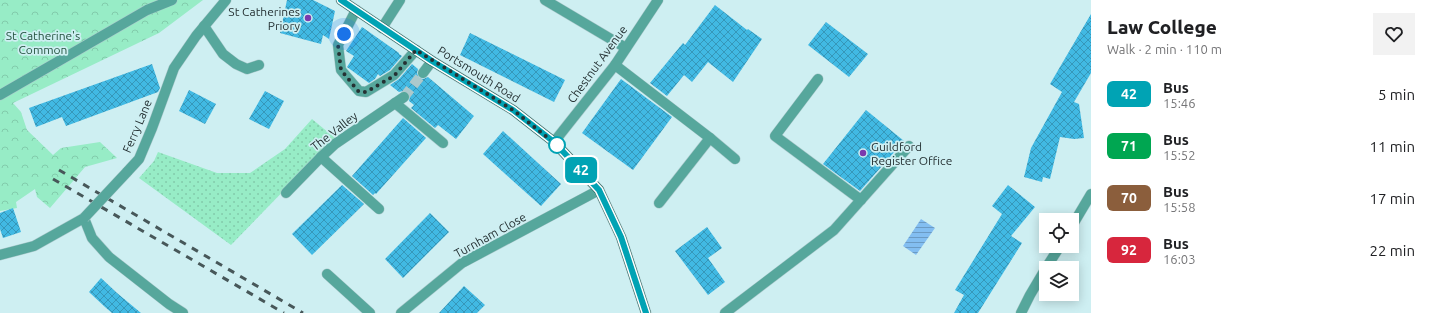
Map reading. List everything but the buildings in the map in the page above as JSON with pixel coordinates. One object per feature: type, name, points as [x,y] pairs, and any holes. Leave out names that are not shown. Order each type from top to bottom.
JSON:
[{"type":"main road","name":"Portsmouth Road","points":[[340,0],[432,61],[513,110],[554,142],[599,190],[621,237],[646,313]]},
{"type":"street","points":[[0,95],[148,10],[172,0]]},
{"type":"street","name":"Ferry Lane","points":[[0,255],[34,246],[84,218],[139,159],[174,68],[204,26],[226,0]]},
{"type":"street","points":[[382,28],[400,0]]},
{"type":"street","points":[[545,0],[626,48]]},
{"type":"street","name":"Chestnut Avenue","points":[[554,142],[615,65],[658,0]]},
{"type":"street","points":[[356,10],[338,45],[341,70],[359,92],[366,92],[394,76],[416,50]]},
{"type":"street","points":[[204,26],[223,54],[236,64],[247,69],[259,65]]},
{"type":"street","points":[[423,74],[432,61]]},
{"type":"street","points":[[615,65],[710,138],[734,159]]},
{"type":"street","points":[[818,79],[775,136],[861,200]]},
{"type":"street","name":"The Valley","points":[[286,193],[321,157],[347,136],[404,97]]},
{"type":"street","points":[[395,103],[444,142]]},
{"type":"street","points":[[659,203],[710,138]]},
{"type":"street","points":[[725,313],[834,230],[909,146]]},
{"type":"street","points":[[321,157],[379,209]]},
{"type":"street","name":"Turnham Close","points":[[401,313],[462,263],[599,190]]},
{"type":"street","points":[[1079,214],[1091,194]]},
{"type":"street","points":[[84,218],[92,238],[109,257],[169,304],[183,313]]},
{"type":"street","points":[[328,274],[370,313]]},
{"type":"street","points":[[1021,313],[1039,280]]},
{"type":"green space","name":"St Catherine's Common","points":[[0,0],[203,0],[159,33],[13,103],[21,112],[27,130],[53,155],[61,148],[100,142],[117,158],[85,167],[50,208],[37,197],[35,189],[16,202],[17,208],[0,211]]},
{"type":"green space","points":[[312,119],[335,138],[231,245],[139,178],[154,161],[158,152],[217,173],[250,173],[285,149]]},
{"type":"water","points":[[921,219],[935,228],[916,255],[903,246]]},
{"type":"tunnel","points":[[404,97],[423,73]]},
{"type":"railway","points":[[59,170],[303,313]]},
{"type":"railway","points":[[53,179],[284,313]]},
{"type":"bus line","name":"42","points":[[341,0],[432,61],[513,110],[554,142],[599,190],[621,237],[646,313]]},
{"type":"place","name":"St Catherines Priory","points":[[308,18]]},
{"type":"place","name":"Guildford Register Office","points":[[863,153]]},
{"type":"route","points":[[344,34],[338,45],[341,70],[359,92],[366,92],[394,76],[416,50],[513,110],[557,145]]}]
